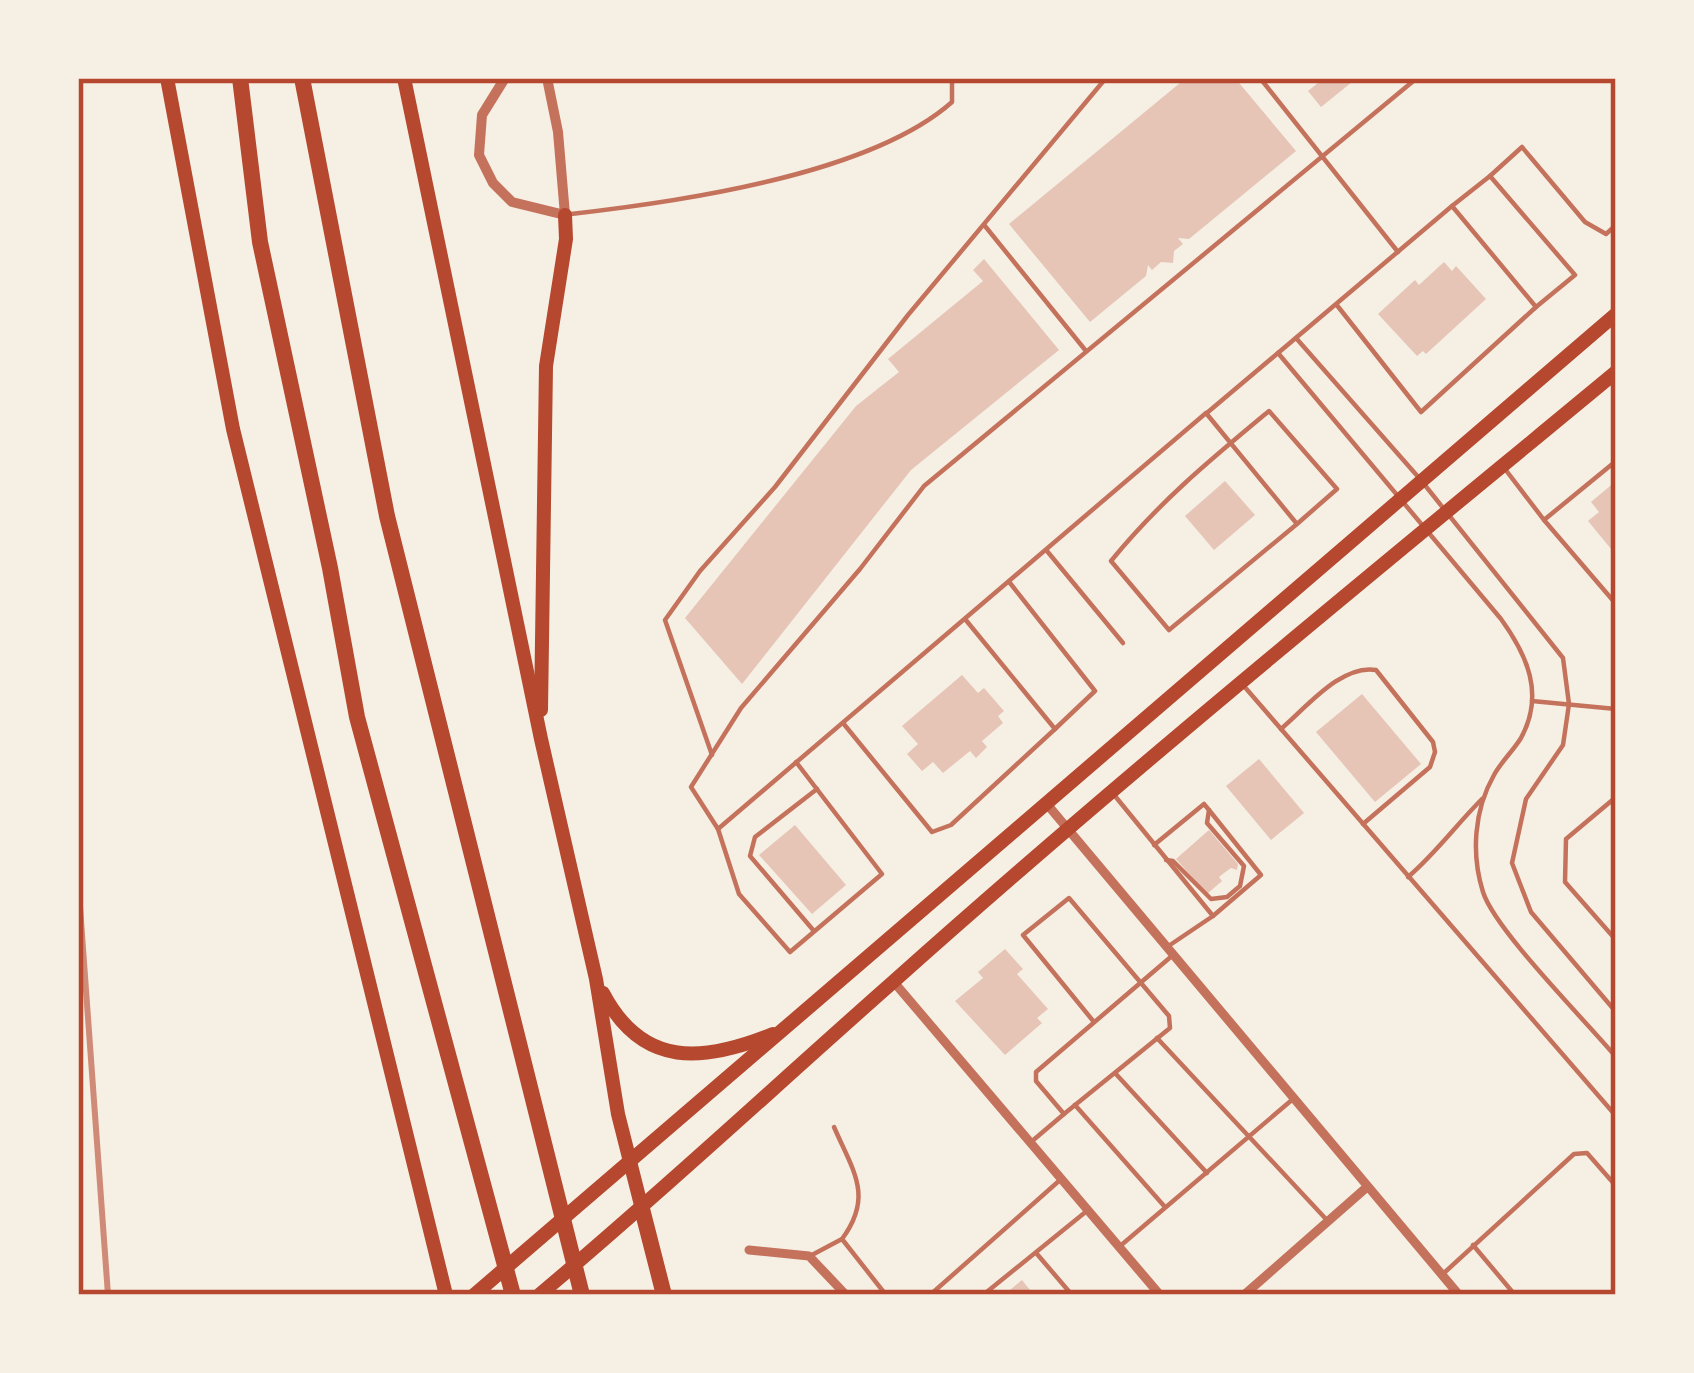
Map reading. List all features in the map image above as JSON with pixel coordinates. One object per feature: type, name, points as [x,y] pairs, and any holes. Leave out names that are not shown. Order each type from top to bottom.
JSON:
[{"type":"highway","points":[[240,78],[260,242],[357,717],[513,1295]]},
{"type":"highway","points":[[302,78],[387,516],[582,1295]]},
{"type":"highway","points":[[642,1209],[664,1295]]},
{"type":"main road","points":[[167,78],[233,429],[446,1295]]},
{"type":"main road","points":[[404,78],[541,739],[596,979],[618,1114],[642,1209]]},
{"type":"main road","points":[[541,739],[546,366],[566,239],[565,214]]},
{"type":"main road","points":[[474,1295],[1616,314]]},
{"type":"main road","points":[[539,1295],[1112,792],[1616,373]]},
{"type":"main road","points":[[596,979],[630,1031],[672,1052],[713,1054],[784,1030]]},
{"type":"street","points":[[505,78],[482,115],[478,155],[493,183],[512,202],[565,214],[558,132],[547,78]]},
{"type":"street","points":[[1046,803],[1459,1295]]},
{"type":"street","points":[[893,981],[1160,1295]]},
{"type":"street","points":[[1244,1295],[1367,1187]]},
{"type":"street","points":[[749,1250],[809,1256],[847,1295]]},
{"type":"lane","points":[[565,214],[671,203],[842,162],[935,117],[952,102],[952,78]]},
{"type":"lane","points":[[712,754],[665,620],[908,315],[1106,78]]},
{"type":"lane","points":[[1260,78],[1398,252]]},
{"type":"lane","points":[[796,762],[882,874],[790,952],[739,894],[718,829],[691,787],[741,708],[924,486],[1417,78]]},
{"type":"lane","points":[[718,829],[1522,147],[1585,222],[1606,234],[1616,225]]},
{"type":"lane","points":[[1336,304],[1421,412],[1575,275],[1490,176]]},
{"type":"lane","points":[[1452,206],[1536,307]]},
{"type":"lane","points":[[985,226],[1086,351]]},
{"type":"lane","points":[[1296,338],[1420,479],[1558,649],[1566,669],[1568,704],[1563,746],[1526,799],[1512,863],[1531,912],[1616,1012]]},
{"type":"lane","points":[[1278,353],[1524,651],[1531,701],[1520,738],[1484,797],[1475,849],[1488,906],[1616,1057]]},
{"type":"lane","points":[[1269,411],[1337,489],[1297,524],[1169,630],[1111,561],[1161,501],[1269,411]]},
{"type":"lane","points":[[1206,413],[1297,524]]},
{"type":"lane","points":[[1544,520],[1616,461]]},
{"type":"lane","points":[[1503,466],[1616,604]]},
{"type":"lane","points":[[1047,550],[1123,643]]},
{"type":"lane","points":[[842,723],[932,832],[951,826],[1095,691],[1010,582]]},
{"type":"lane","points":[[965,620],[1055,729]]},
{"type":"lane","points":[[1281,729],[1343,676],[1364,668],[1376,670],[1436,752],[1430,766],[1363,824]]},
{"type":"lane","points":[[1241,682],[1616,1116]]},
{"type":"lane","points":[[1531,701],[1616,709]]},
{"type":"lane","points":[[814,931],[750,856],[755,837],[817,789]]},
{"type":"lane","points":[[1112,792],[1213,916]]},
{"type":"lane","points":[[1408,877],[1439,850],[1484,797]]},
{"type":"lane","points":[[1616,797],[1566,839],[1564,882],[1616,940]]},
{"type":"lane","points":[[1064,1114],[1036,1081],[1036,1072],[1261,875],[1204,804],[1154,845]]},
{"type":"lane","points":[[1166,860],[1173,860],[1211,899],[1227,897],[1240,886],[1244,866],[1207,823],[1209,810]]},
{"type":"lane","points":[[1030,1142],[1170,1028],[1169,1016],[1069,898],[1023,935],[1094,1022]]},
{"type":"lane","points":[[1157,1038],[1328,1222]]},
{"type":"lane","points":[[1115,1073],[1207,1173]]},
{"type":"lane","points":[[1119,1247],[1293,1099]]},
{"type":"lane","points":[[1075,1105],[1165,1208]]},
{"type":"lane","points":[[809,1256],[842,1239],[859,1217],[860,1187],[834,1127]]},
{"type":"lane","points":[[1442,1274],[1574,1154],[1594,1158],[1616,1186]]},
{"type":"lane","points":[[930,1295],[1062,1178]]},
{"type":"lane","points":[[983,1295],[1088,1210]]},
{"type":"lane","points":[[842,1239],[886,1295]]},
{"type":"lane","points":[[1474,1245],[1515,1295]]},
{"type":"lane","points":[[1036,1252],[1072,1295]]},
{"type":"building","points":[[1186,78],[1235,78],[1296,151],[1189,239],[1178,238],[1183,244],[1174,251],[1173,263],[1161,262],[1152,270],[1148,265],[1146,276],[1090,322],[1009,224]]},
{"type":"building","points":[[1324,78],[1357,78],[1321,107],[1308,91]]},
{"type":"building","points":[[984,259],[1059,350],[911,470],[742,684],[685,618],[856,406],[899,372],[888,359],[983,281],[973,270]]},
{"type":"building","points":[[1444,262],[1452,271],[1456,266],[1486,299],[1426,354],[1417,356],[1378,314],[1415,280],[1419,285]]},
{"type":"building","points":[[1225,481],[1255,515],[1214,550],[1185,516]]},
{"type":"building","points":[[1616,481],[1616,555],[1588,521],[1599,512],[1591,502]]},
{"type":"building","points":[[962,675],[978,693],[984,688],[1004,711],[998,716],[1003,723],[982,741],[987,747],[976,758],[970,751],[943,773],[933,762],[922,771],[907,754],[918,744],[902,726]]},
{"type":"building","points":[[1362,694],[1421,764],[1375,802],[1316,732]]},
{"type":"building","points":[[1259,759],[1304,813],[1271,840],[1226,786]]},
{"type":"building","points":[[795,825],[846,885],[812,914],[759,855]]},
{"type":"building","points":[[1209,830],[1238,864],[1237,870],[1231,868],[1219,877],[1222,881],[1207,894],[1176,859]]},
{"type":"building","points":[[1005,949],[1023,969],[1017,974],[1048,1009],[1037,1018],[1042,1023],[1005,1055],[955,1001],[983,978],[978,972]]},
{"type":"building","points":[[1022,1280],[1034,1295],[1004,1295]]},
{"type":"railway","points":[[78,879],[108,1295]]}]
